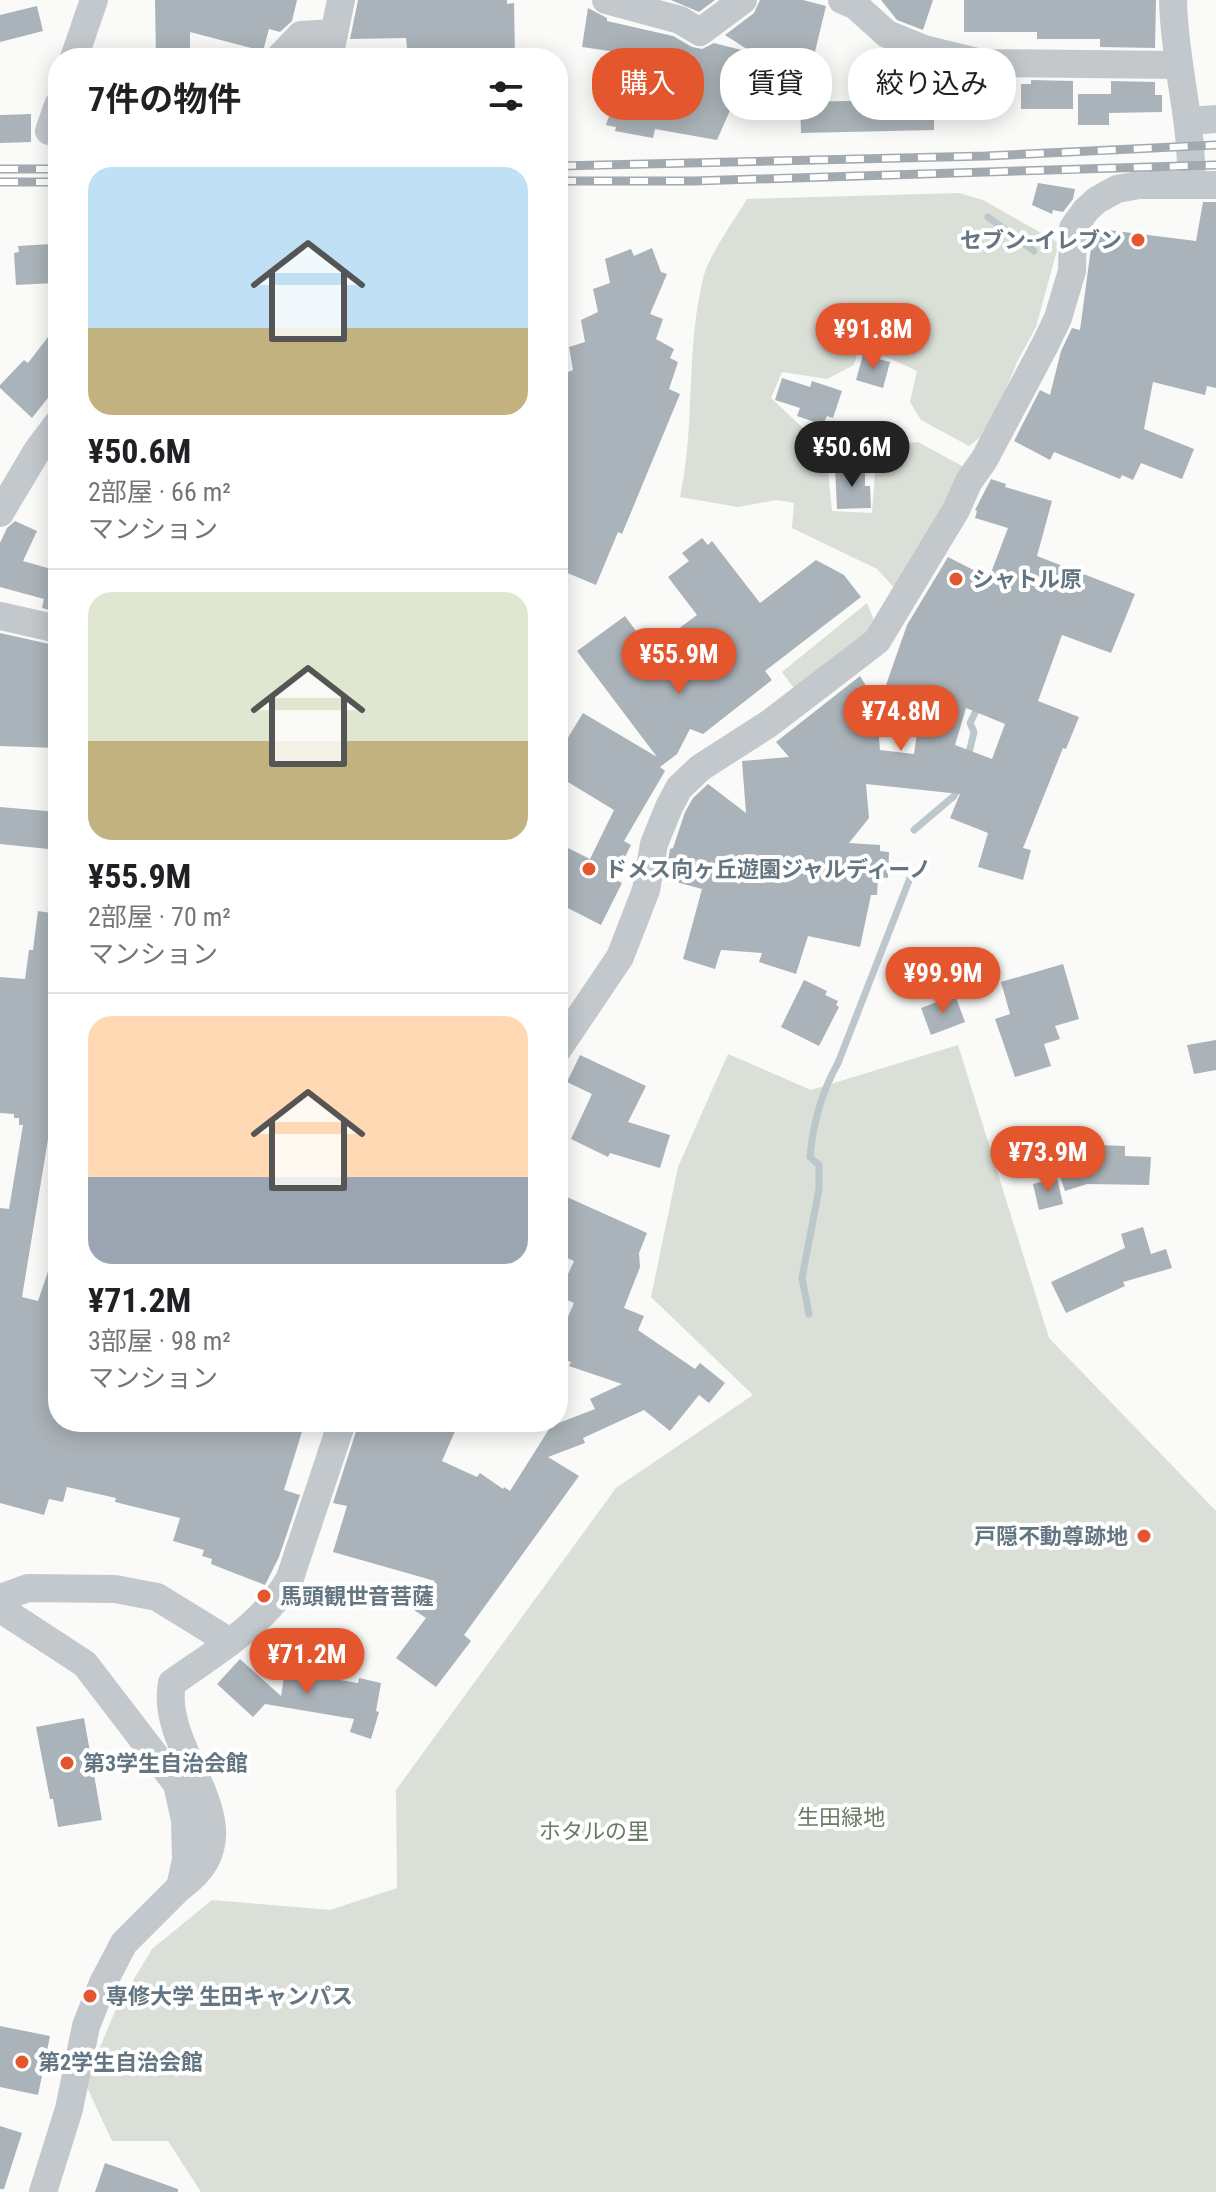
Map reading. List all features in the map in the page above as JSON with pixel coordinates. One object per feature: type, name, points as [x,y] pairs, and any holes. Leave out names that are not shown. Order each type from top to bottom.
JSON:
[{"type":"street","points":[[77,48],[94,0]]},
{"type":"street","points":[[289,48],[301,35],[332,46],[341,0]]},
{"type":"street","points":[[606,0],[680,20],[700,32],[743,0]]},
{"type":"street","points":[[842,0],[856,6],[887,34],[924,49],[982,63],[1177,65]]},
{"type":"street","points":[[568,1034],[620,957],[646,890],[654,844],[679,788],[700,768],[770,723],[877,641],[956,510],[1045,345],[1058,318],[1072,271],[1073,228],[1086,210],[1117,189],[1139,185],[1203,184],[1202,120],[1177,65],[1173,0]]},
{"type":"street","points":[[0,513],[48,436]]},
{"type":"street","points":[[0,616],[48,627]]},
{"type":"street","points":[[43,2192],[69,2109],[86,2026],[103,1983],[124,1943],[180,1887],[197,1875],[211,1851],[213,1820],[208,1801],[182,1751],[169,1700],[172,1683],[230,1642],[278,1599],[290,1578],[339,1432]]},
{"type":"street","points":[[180,1887],[186,1860],[185,1820],[177,1784],[85,1664],[7,1613],[0,1600],[28,1588],[115,1589],[157,1597],[230,1642]]},
{"type":"green space","points":[[959,193],[983,200],[1059,243],[1036,327],[1018,360],[989,430],[969,446],[921,420],[910,402],[917,371],[876,352],[858,351],[854,365],[827,379],[782,372],[771,398],[805,430],[833,438],[845,456],[828,469],[832,511],[872,513],[876,458],[898,444],[918,442],[964,467],[899,593],[877,569],[792,528],[794,503],[777,500],[738,507],[680,497],[688,441],[694,330],[704,275],[717,247],[747,199]]},
{"type":"green space","points":[[867,603],[875,623],[856,646],[796,691],[782,672]]},
{"type":"green space","name":"生田緑地","points":[[958,1045],[1049,1338],[1216,1511],[1216,2192],[201,2192],[168,2141],[112,2141],[85,2083],[116,2009],[152,1949],[212,1900],[330,1910],[397,1888],[396,1790],[616,1488],[753,1395],[651,1297],[678,1167],[728,1054],[811,1090]]},
{"type":"building","points":[[155,0],[297,0],[292,21],[280,32],[269,29],[264,48],[251,48],[190,32],[190,48],[156,48]]},
{"type":"building","points":[[358,0],[507,0],[507,4],[514,3],[515,48],[407,48],[406,38],[350,39]]},
{"type":"building","points":[[671,0],[715,0],[699,12]]},
{"type":"building","points":[[760,0],[803,0],[826,6],[816,48],[745,48],[725,35],[754,13]]},
{"type":"building","points":[[881,0],[933,0],[923,30],[897,20]]},
{"type":"building","points":[[964,0],[1156,0],[1155,48],[1100,47],[1100,39],[1037,39],[1037,32],[964,32]]},
{"type":"building","points":[[37,6],[43,31],[0,42],[0,15]]},
{"type":"building","points":[[588,8],[607,18],[607,21],[673,36],[697,48],[582,47]]},
{"type":"building","points":[[714,43],[734,48],[720,48],[720,120],[726,120],[717,140],[655,129],[653,138],[615,131],[616,127],[606,125],[608,120],[704,120],[704,48]]},
{"type":"building","points":[[1031,80],[1073,81],[1073,109],[1021,109],[1021,84],[1031,84]]},
{"type":"building","points":[[1111,81],[1155,82],[1155,95],[1162,95],[1162,112],[1109,113],[1109,125],[1078,125],[1078,94],[1111,94]]},
{"type":"building","points":[[832,101],[848,101],[848,120],[934,120],[934,130],[801,133],[801,120],[832,120]]},
{"type":"building","points":[[31,114],[31,142],[0,143],[0,115]]},
{"type":"building","points":[[1038,183],[1075,189],[1073,199],[1063,212],[1053,210],[1052,214],[1032,205]]},
{"type":"building","points":[[1203,202],[1216,202],[1216,388],[1207,386],[1205,395],[1153,382],[1144,429],[1194,449],[1182,479],[1141,463],[1133,480],[1122,475],[1120,479],[1054,452],[1050,460],[1014,441],[1040,390],[1050,395],[1061,351],[1072,328],[1080,330],[1093,233],[1108,235],[1108,230],[1196,241]]},
{"type":"building","points":[[48,244],[48,283],[16,285],[14,253],[19,252],[18,246]]},
{"type":"building","points":[[652,248],[661,272],[667,274],[650,314],[663,319],[656,339],[674,349],[670,358],[678,362],[669,389],[680,394],[622,534],[618,532],[596,585],[568,573],[568,372],[573,370],[569,347],[585,342],[581,320],[598,312],[593,289],[610,283],[605,259],[631,249],[634,256]]},
{"type":"building","points":[[48,337],[48,398],[32,418],[0,388],[24,360],[28,363]]},
{"type":"building","points":[[863,355],[890,362],[883,388],[856,380]]},
{"type":"building","points":[[782,378],[810,387],[812,381],[842,391],[833,418],[827,416],[823,425],[797,416],[800,408],[775,400]]},
{"type":"building","points":[[835,467],[865,469],[865,486],[870,486],[871,508],[837,509]]},
{"type":"building","points":[[991,479],[1006,484],[1005,487],[1052,501],[1037,556],[1135,594],[1111,653],[1062,635],[1038,701],[1079,717],[1066,749],[1063,748],[1023,848],[1031,850],[1023,880],[978,867],[988,833],[950,818],[960,794],[866,784],[869,818],[849,843],[880,845],[880,851],[889,852],[888,878],[878,877],[877,895],[871,895],[860,947],[808,936],[796,974],[759,962],[762,953],[721,950],[715,969],[683,959],[702,889],[665,879],[670,849],[673,848],[685,812],[693,798],[708,784],[746,813],[742,761],[789,757],[776,742],[860,676],[876,702],[880,750],[914,754],[919,719],[878,708],[907,625],[948,557],[989,578],[1008,528],[975,518],[975,510]],"holes":[[[966,708],[1005,724],[992,759],[955,745]]]},
{"type":"building","points":[[15,521],[37,531],[23,561],[48,568],[48,610],[42,608],[44,599],[0,587],[0,543],[7,528]]},
{"type":"building","points":[[702,538],[708,545],[712,541],[760,603],[816,560],[844,575],[861,597],[765,671],[772,680],[703,734],[690,729],[677,754],[660,767],[665,771],[624,841],[631,845],[614,879],[622,883],[601,925],[568,908],[568,848],[590,859],[614,810],[568,782],[568,738],[583,713],[657,757],[577,651],[625,616],[650,650],[697,615],[668,577],[689,561],[682,553]]},
{"type":"building","points":[[0,633],[48,644],[48,748],[0,746]]},
{"type":"building","points":[[0,807],[48,811],[48,849],[0,844]]},
{"type":"building","points":[[38,911],[48,912],[48,1139],[22,1297],[38,1301],[48,1272],[48,1432],[302,1432],[284,1490],[300,1495],[279,1557],[265,1585],[211,1564],[212,1559],[202,1556],[204,1550],[173,1541],[180,1518],[115,1502],[116,1498],[67,1487],[63,1502],[49,1499],[44,1515],[0,1503],[0,1208],[9,1209],[23,1125],[19,1125],[19,1118],[14,1118],[14,1114],[0,1113],[0,977],[25,979],[29,950],[33,950]]},
{"type":"building","points":[[1063,964],[1079,1019],[1055,1026],[1060,1039],[1044,1044],[1051,1066],[1015,1077],[995,1019],[1010,1014],[1001,982]]},
{"type":"building","points":[[804,980],[827,991],[825,995],[838,1001],[836,1005],[839,1007],[819,1046],[781,1027]]},
{"type":"building","points":[[955,995],[965,1022],[931,1035],[921,1008]]},
{"type":"building","points":[[1216,1040],[1216,1070],[1194,1074],[1187,1045]]},
{"type":"building","points":[[580,1055],[646,1086],[628,1122],[670,1135],[660,1168],[610,1153],[608,1157],[571,1139],[592,1094],[568,1080]]},
{"type":"building","points":[[1098,1145],[1125,1146],[1125,1156],[1151,1157],[1149,1185],[1087,1184],[1065,1191],[1054,1158]]},
{"type":"building","points":[[1057,1178],[1063,1204],[1039,1210],[1033,1184]]},
{"type":"building","points":[[568,1197],[647,1233],[639,1253],[640,1267],[624,1308],[644,1316],[638,1330],[695,1369],[700,1363],[725,1383],[709,1403],[699,1395],[670,1431],[644,1410],[583,1438],[585,1443],[548,1457],[579,1476],[464,1635],[471,1641],[436,1687],[396,1658],[426,1618],[414,1610],[435,1581],[333,1552],[347,1506],[333,1503],[356,1432],[455,1432],[442,1461],[477,1477],[480,1473],[510,1491],[547,1432],[568,1432],[568,1419],[595,1409],[590,1399],[622,1384],[569,1366],[568,1317],[574,1303],[568,1300],[568,1274],[574,1261],[568,1258]]},
{"type":"building","points":[[1143,1227],[1151,1254],[1166,1249],[1172,1268],[1123,1282],[1125,1286],[1066,1313],[1051,1282],[1125,1248],[1121,1234]]},
{"type":"building","points":[[240,1659],[281,1696],[284,1677],[290,1678],[291,1672],[358,1683],[359,1678],[381,1683],[376,1711],[379,1712],[371,1739],[350,1732],[354,1719],[265,1704],[253,1717],[217,1684]]},
{"type":"building","name":"第3学生自治会館","points":[[84,1718],[102,1820],[58,1827],[36,1727]]},
{"type":"building","name":"第2学生自治会館","points":[[0,2026],[50,2036],[38,2095],[0,2087]]},
{"type":"building","points":[[0,2126],[22,2133],[4,2189],[0,2189]]},
{"type":"building","points":[[105,2163],[178,2189],[178,2192],[95,2192]]},
{"type":"waterway","points":[[988,217],[1034,251]]},
{"type":"waterway","points":[[968,757],[974,732],[970,723],[979,705]]},
{"type":"waterway","points":[[914,830],[954,796],[958,788]]},
{"type":"waterway","points":[[809,1314],[802,1278],[819,1189],[819,1165],[810,1157],[813,1132],[822,1097],[910,878]]},
{"type":"railway","points":[[568,166],[986,156],[1216,145]]},
{"type":"railway","points":[[568,181],[693,181],[1216,165]]},
{"type":"railway","points":[[0,169],[48,169]]},
{"type":"railway","points":[[0,182],[48,182]]},
{"type":"place","name":"セブン-イレブン","points":[[1138,240]]},
{"type":"place","name":"シャトル原","points":[[956,579]]},
{"type":"place","name":"ドメス向ヶ丘遊園ジャルディーノ","points":[[589,869]]},
{"type":"place","name":"戸隠不動尊跡地","points":[[1144,1536]]},
{"type":"place","name":"馬頭観世音菩薩","points":[[264,1596]]},
{"type":"place","name":"第3学生自治会館","points":[[67,1763]]},
{"type":"place","name":"専修大学 生田キャンパス","points":[[90,1996]]},
{"type":"place","name":"第2学生自治会館","points":[[22,2062]]},
{"type":"park label","name":"ホタルの里","points":[[594,1831]]}]
